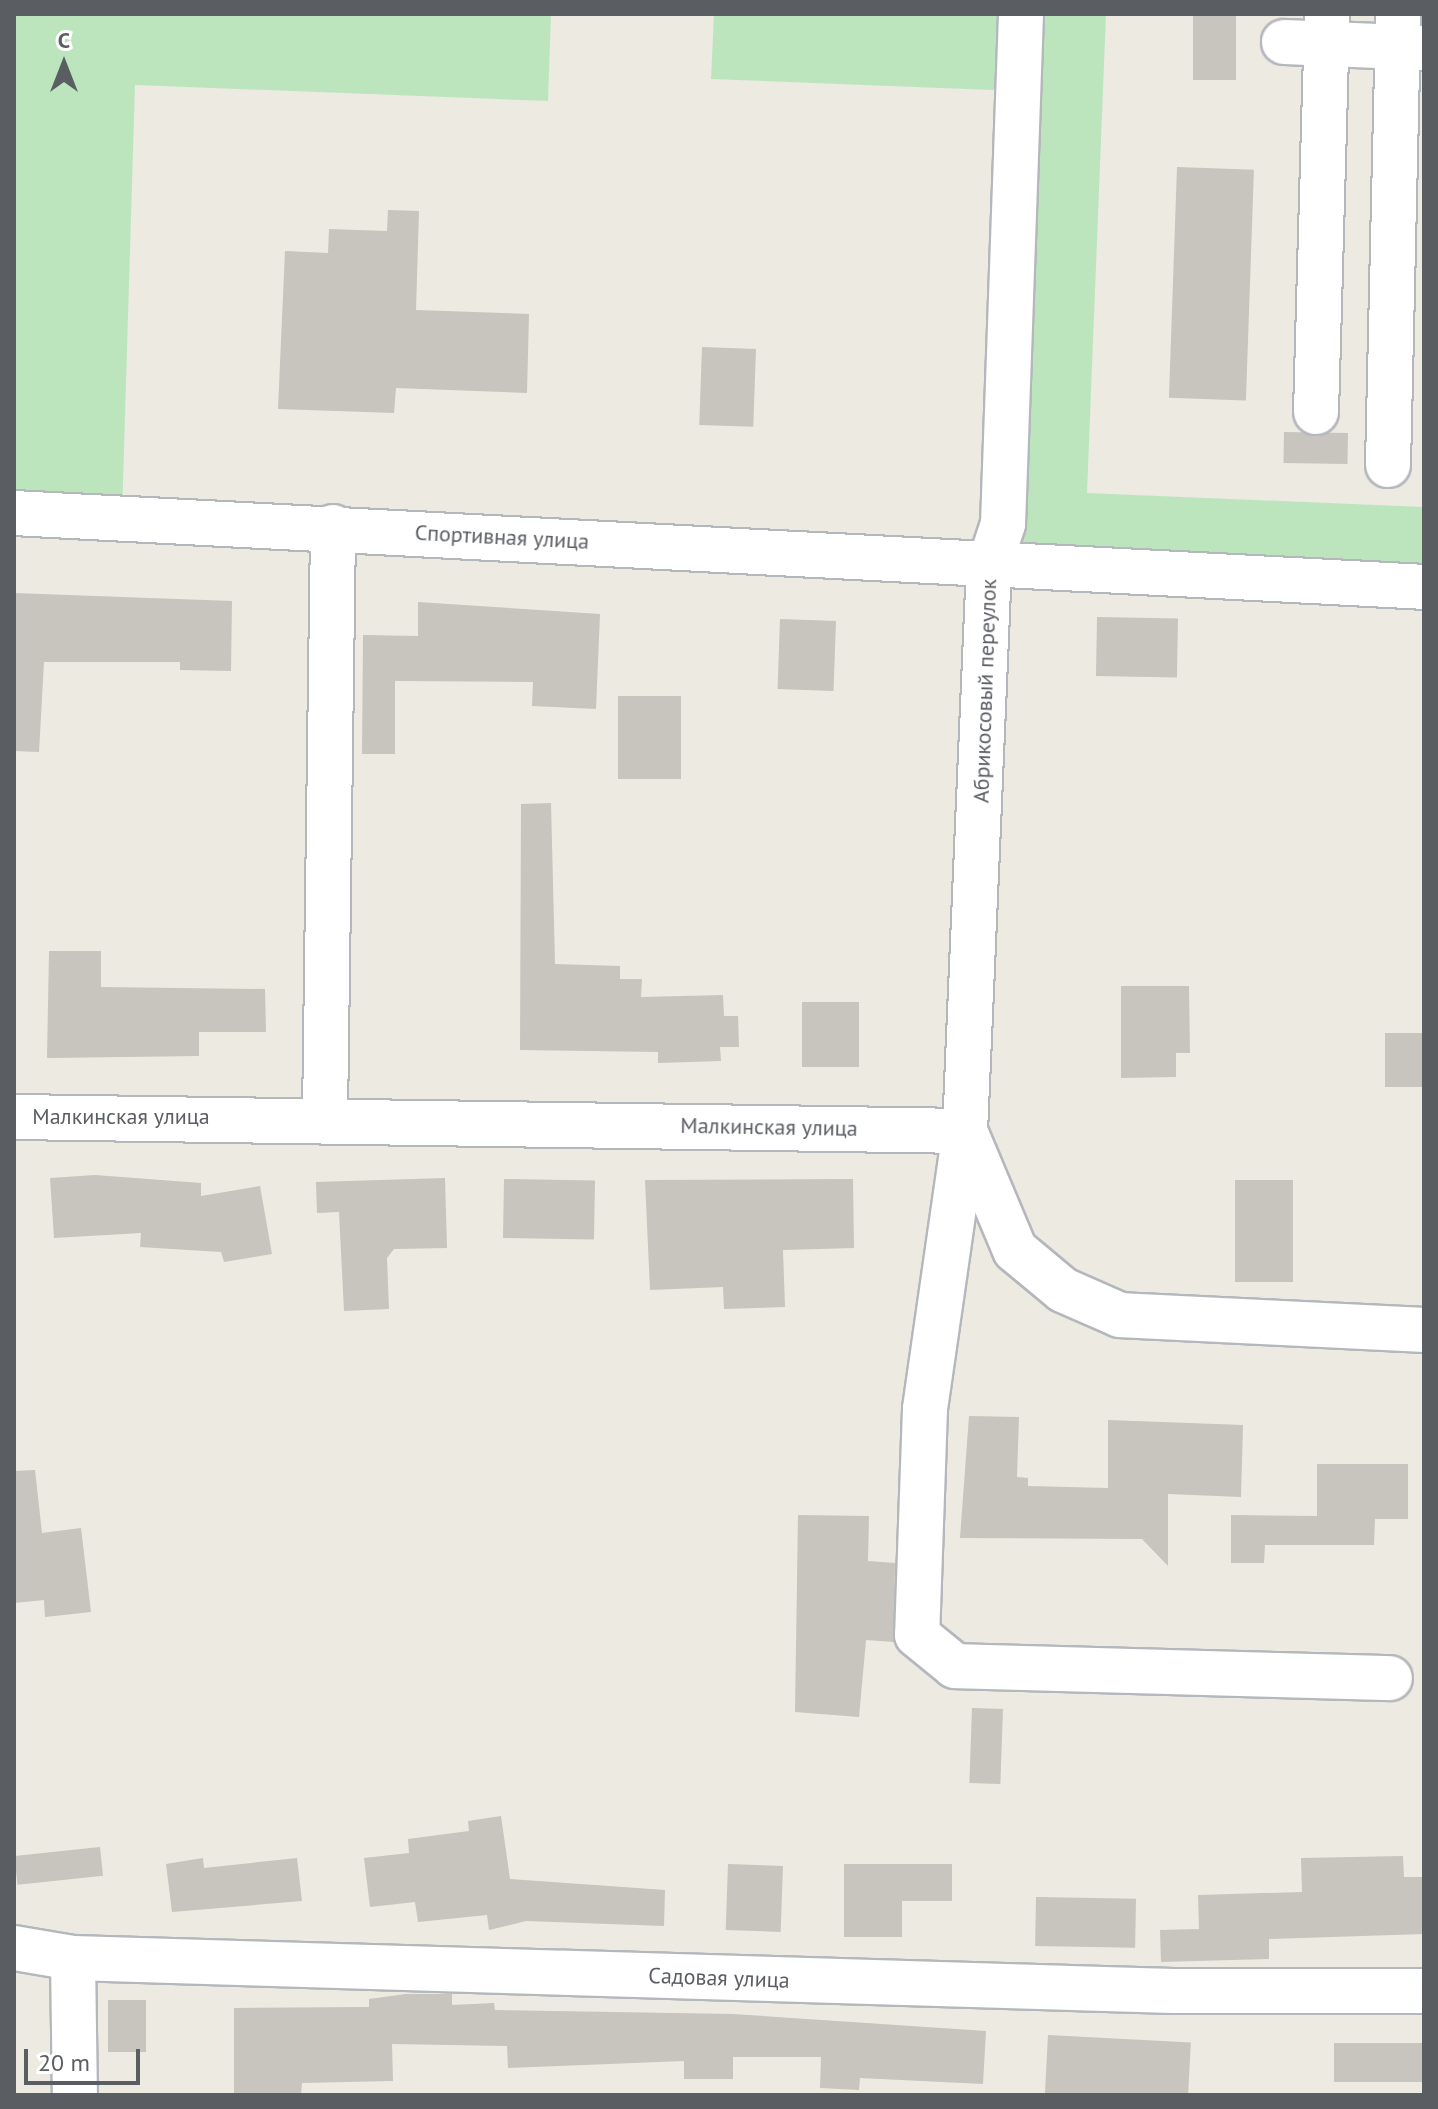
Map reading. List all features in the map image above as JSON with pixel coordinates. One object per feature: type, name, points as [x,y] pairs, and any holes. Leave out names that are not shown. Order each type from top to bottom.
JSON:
[{"type":"street","name":"Абрикосовый переулок","points":[[1021,14],[1003,524],[989,566],[965,1131],[925,1409],[917,1635],[955,1666],[1390,1678]]},
{"type":"street","points":[[1316,412],[1327,29]]},
{"type":"street","points":[[1284,42],[1327,29],[1406,36],[1388,465]]},
{"type":"street","name":"Спортивная улица","points":[[14,513],[333,527],[989,566],[1424,587]]},
{"type":"street","points":[[325,1117],[333,527]]},
{"type":"street","name":"Малкинская улица","points":[[14,1117],[325,1117],[965,1131]]},
{"type":"street","points":[[965,1131],[1015,1250],[1063,1290],[1105,1309],[1424,1330]]},
{"type":"street","name":"Садовая улица","points":[[14,1948],[73,1958],[1174,1991],[1424,1991]]},
{"type":"street","points":[[73,1958],[75,2095]]},
{"type":"green space","points":[[14,14],[551,14],[548,101],[135,85],[122,516],[14,513]]},
{"type":"green space","points":[[714,14],[1106,14],[1087,493],[1424,507],[1424,587],[989,566],[1018,91],[711,79]]},
{"type":"building","points":[[1193,14],[1236,14],[1236,80],[1193,80]]},
{"type":"building","points":[[1177,167],[1254,170],[1246,401],[1169,398]]},
{"type":"building","points":[[388,210],[419,211],[416,310],[529,314],[527,393],[396,388],[394,413],[278,409],[285,251],[328,253],[329,229],[387,231]]},
{"type":"building","points":[[702,347],[756,349],[753,427],[699,425]]},
{"type":"building","points":[[1284,432],[1348,433],[1347,464],[1283,463]]},
{"type":"building","points":[[14,593],[232,601],[231,671],[180,670],[180,662],[44,662],[39,752],[14,751]]},
{"type":"building","points":[[418,602],[600,614],[596,709],[532,706],[533,682],[395,681],[395,754],[362,754],[363,635],[418,636]]},
{"type":"building","points":[[1097,617],[1178,618],[1177,677],[1096,676]]},
{"type":"building","points":[[780,619],[836,621],[834,691],[778,689]]},
{"type":"building","points":[[618,696],[681,696],[681,779],[618,779]]},
{"type":"building","points":[[551,803],[555,964],[620,966],[620,979],[642,979],[641,997],[723,995],[724,1016],[738,1016],[739,1047],[720,1047],[721,1061],[658,1063],[658,1052],[520,1050],[521,804]]},
{"type":"building","points":[[49,951],[101,951],[101,987],[265,989],[266,1032],[199,1032],[199,1056],[47,1058]]},
{"type":"building","points":[[1121,986],[1189,986],[1190,1053],[1176,1053],[1176,1077],[1121,1078]]},
{"type":"building","points":[[802,1002],[859,1002],[859,1067],[802,1067]]},
{"type":"building","points":[[1385,1033],[1424,1033],[1424,1087],[1385,1087]]},
{"type":"building","points":[[95,1175],[201,1183],[201,1196],[260,1186],[272,1254],[224,1262],[221,1252],[140,1247],[141,1233],[54,1238],[50,1178]]},
{"type":"building","points":[[445,1178],[447,1248],[394,1249],[387,1258],[389,1309],[344,1311],[339,1212],[317,1213],[316,1182]]},
{"type":"building","points":[[504,1179],[595,1181],[594,1240],[503,1238]]},
{"type":"building","points":[[853,1179],[854,1248],[783,1250],[785,1307],[724,1309],[723,1287],[650,1290],[645,1180]]},
{"type":"building","points":[[1235,1180],[1293,1180],[1293,1282],[1235,1282]]},
{"type":"building","points":[[969,1416],[1019,1417],[1017,1477],[1028,1478],[1028,1486],[1108,1488],[1108,1420],[1243,1425],[1241,1497],[1168,1494],[1168,1566],[1142,1539],[960,1538]]},
{"type":"building","points":[[1317,1464],[1408,1464],[1408,1519],[1375,1519],[1374,1545],[1265,1545],[1264,1563],[1231,1563],[1231,1515],[1317,1516]]},
{"type":"building","points":[[35,1470],[42,1533],[81,1528],[91,1612],[45,1617],[44,1600],[14,1603],[14,1471]]},
{"type":"building","points":[[798,1515],[869,1516],[868,1561],[895,1563],[894,1642],[866,1640],[859,1717],[795,1712]]},
{"type":"building","points":[[972,1708],[1003,1709],[1000,1784],[969,1783]]},
{"type":"building","points":[[501,1816],[510,1879],[665,1890],[664,1926],[526,1921],[489,1930],[487,1915],[418,1922],[415,1902],[370,1907],[364,1858],[409,1853],[408,1839],[469,1831],[468,1821]]},
{"type":"building","points":[[100,1847],[103,1876],[18,1885],[14,1856]]},
{"type":"building","points":[[1403,1856],[1404,1877],[1424,1877],[1424,1934],[1269,1939],[1269,1959],[1161,1962],[1160,1930],[1199,1929],[1198,1895],[1302,1892],[1301,1858]]},
{"type":"building","points":[[203,1858],[204,1868],[297,1858],[302,1901],[172,1912],[166,1864]]},
{"type":"building","points":[[728,1864],[783,1866],[781,1932],[726,1930]]},
{"type":"building","points":[[844,1864],[952,1864],[952,1901],[902,1901],[902,1937],[844,1937]]},
{"type":"building","points":[[1036,1897],[1136,1899],[1135,1948],[1035,1946]]},
{"type":"building","points":[[406,1994],[452,1994],[452,2005],[494,2003],[495,2010],[733,2014],[986,2031],[983,2084],[860,2078],[859,2090],[820,2088],[821,2057],[733,2057],[733,2079],[684,2079],[684,2061],[508,2068],[507,2046],[392,2044],[393,2081],[302,2083],[301,2095],[234,2095],[234,2008],[369,2007],[369,1999]]},
{"type":"building","points":[[108,2000],[146,2000],[146,2052],[108,2052]]},
{"type":"building","points":[[1048,2035],[1191,2042],[1188,2095],[1045,2095]]},
{"type":"building","points":[[1334,2043],[1424,2043],[1424,2082],[1334,2082]]}]
